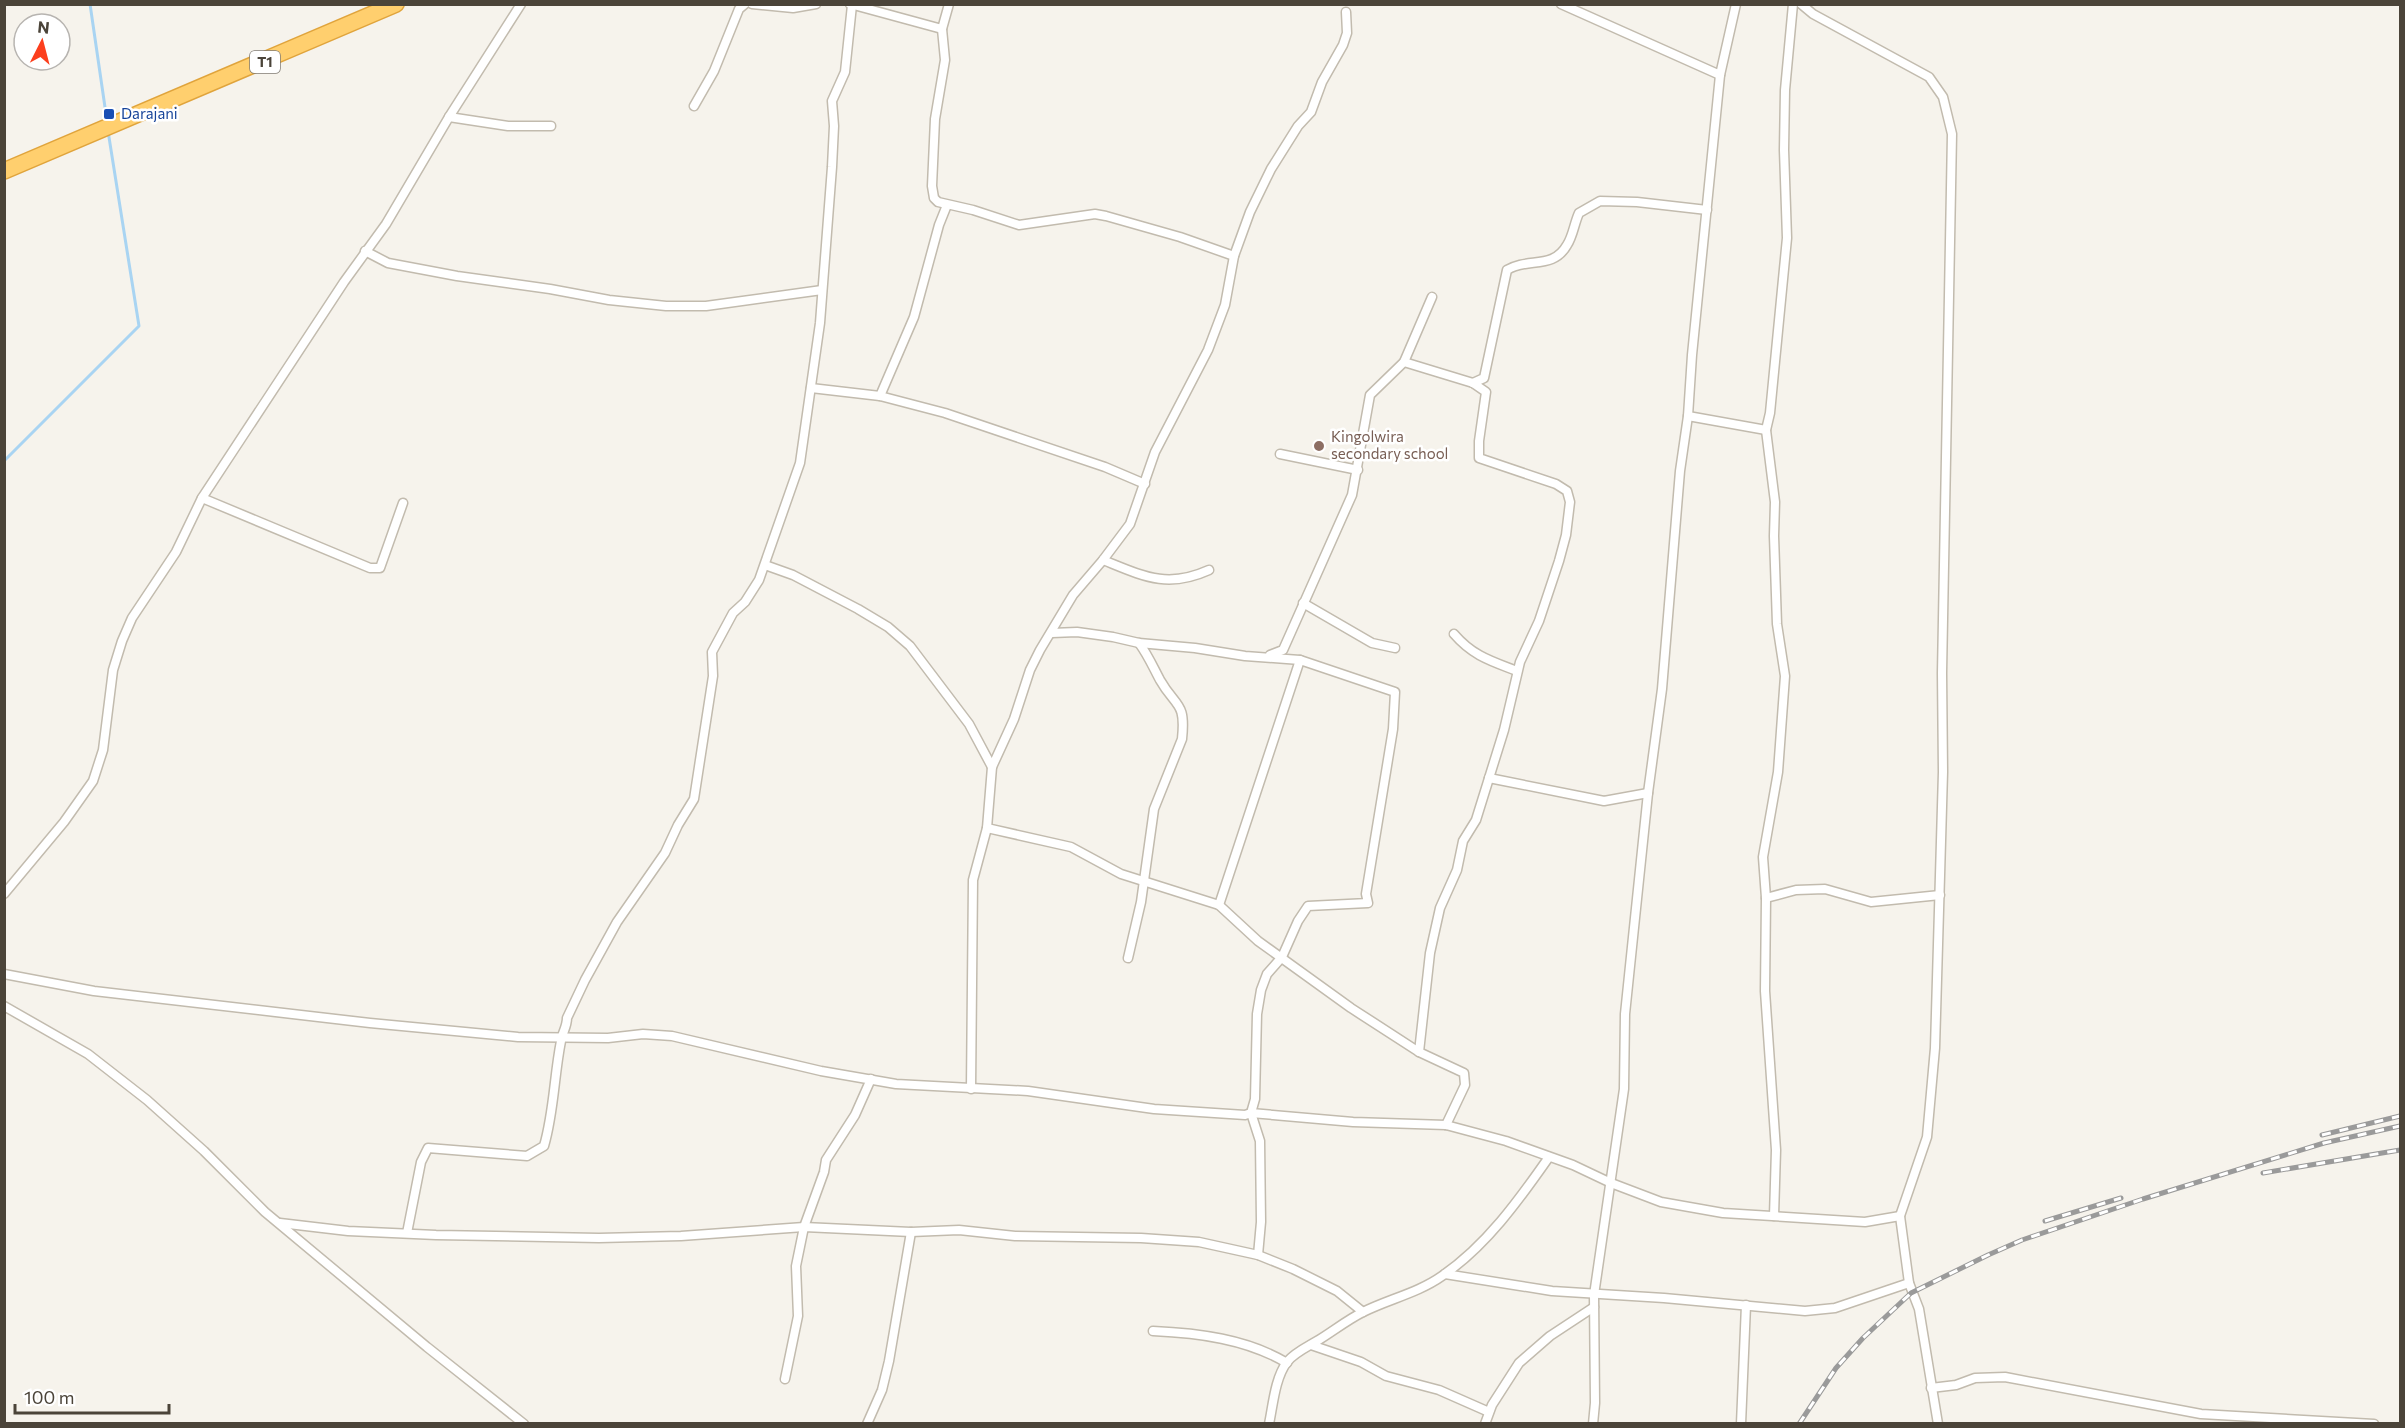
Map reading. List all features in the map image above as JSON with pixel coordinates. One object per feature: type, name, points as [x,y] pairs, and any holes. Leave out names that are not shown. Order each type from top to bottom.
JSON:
[{"type":"highway","name":"T1","points":[[4,171],[396,4]]},
{"type":"street","points":[[4,894],[64,822],[93,781],[103,750],[113,670],[126,629],[176,552],[202,498],[365,251],[386,224],[449,117],[521,4]]},
{"type":"street","points":[[694,106],[714,71],[739,9],[745,4]]},
{"type":"street","points":[[752,4],[783,8],[816,4]]},
{"type":"street","points":[[949,4],[942,29],[945,60],[935,119],[932,186],[934,198],[938,202],[973,210],[1019,225],[1095,214],[1106,216],[1180,237],[1234,256]]},
{"type":"street","points":[[1561,4],[1720,75]]},
{"type":"street","points":[[1593,1424],[1595,1403],[1594,1295],[1624,1089],[1625,1014],[1648,793],[1662,689],[1680,471],[1688,416],[1720,75],[1736,4]]},
{"type":"street","points":[[1774,1216],[1776,1150],[1765,991],[1766,898],[1763,857],[1778,772],[1785,676],[1777,624],[1775,502],[1766,430],[1770,413],[1787,238],[1784,150],[1785,90],[1793,4]]},
{"type":"street","points":[[1801,4],[1813,14],[1929,77],[1942,97],[1950,126],[1940,895],[1935,1048],[1927,1137],[1900,1216],[1909,1283],[1919,1309],[1938,1424]]},
{"type":"street","points":[[407,1233],[421,1162],[428,1148],[527,1156],[544,1146],[550,1125],[561,1039],[567,1018],[617,922],[665,854],[678,825],[694,799],[713,676],[712,652],[733,613],[745,602],[759,580],[800,463],[820,323],[832,167],[834,126],[832,100],[845,72],[851,5],[942,29]]},
{"type":"street","points":[[971,1089],[973,880],[987,828],[992,767],[1014,719],[1030,670],[1073,595],[1130,524],[1155,452],[1184,391],[1208,350],[1225,305],[1234,256],[1250,212],[1271,169],[1298,126],[1311,112],[1322,82],[1343,45],[1347,33],[1346,12]]},
{"type":"street","points":[[449,117],[508,126],[551,126]]},
{"type":"street","points":[[1473,382],[1484,378],[1507,270],[1514,266],[1558,257],[1569,242],[1579,213],[1600,201],[1637,202],[1707,210]]},
{"type":"street","points":[[880,396],[914,317],[939,225],[947,205]]},
{"type":"street","points":[[365,251],[388,263],[457,276],[609,300],[666,306],[706,306],[822,290]]},
{"type":"street","points":[[1266,657],[1283,650],[1352,495],[1370,395],[1404,362],[1432,297]]},
{"type":"street","points":[[1404,362],[1473,382],[1486,392],[1479,458],[1556,484],[1567,491],[1570,502],[1566,535],[1559,561],[1539,621],[1518,671],[1504,730],[1476,820],[1463,841],[1457,870],[1440,908],[1430,953],[1419,1052]]},
{"type":"street","points":[[811,388],[880,396],[945,413],[1105,466],[1144,484]]},
{"type":"street","points":[[1688,416],[1766,430]]},
{"type":"street","points":[[1280,454],[1358,470]]},
{"type":"street","points":[[202,498],[370,568],[380,568],[403,503]]},
{"type":"street","points":[[1103,560],[1147,577],[1164,579],[1190,579],[1209,570]]},
{"type":"street","points":[[765,565],[793,575],[849,604],[888,627],[910,646],[969,724],[992,767]]},
{"type":"street","points":[[1303,603],[1372,643],[1395,648]]},
{"type":"street","points":[[1052,633],[1086,633],[1139,643],[1300,660],[1393,690],[1396,705],[1366,894],[1368,903],[1308,906],[1298,921],[1281,957],[1267,974],[1261,990],[1255,1037],[1254,1099],[1251,1113],[1260,1141],[1261,1222],[1258,1255]]},
{"type":"street","points":[[1454,634],[1466,648],[1478,656],[1518,671]]},
{"type":"street","points":[[1128,958],[1144,881],[1154,809],[1182,739],[1183,731],[1181,706],[1160,681],[1152,660],[1139,643]]},
{"type":"street","points":[[1219,905],[1300,660]]},
{"type":"street","points":[[1489,778],[1604,801],[1648,793]]},
{"type":"street","points":[[987,828],[1071,847],[1121,874],[1219,905],[1258,940],[1351,1008],[1419,1052],[1464,1074],[1465,1085],[1446,1125]]},
{"type":"street","points":[[1766,898],[1796,890],[1825,889],[1871,902],[1940,895]]},
{"type":"street","points":[[4,974],[94,990],[370,1023],[518,1037],[561,1039],[618,1038],[643,1034],[672,1036],[821,1071],[896,1084],[1028,1091],[1154,1109],[1245,1115],[1251,1113],[1353,1122],[1446,1125],[1506,1141],[1574,1165],[1611,1183],[1662,1202],[1723,1213],[1865,1222],[1900,1216]]},
{"type":"street","points":[[4,1006],[88,1054],[147,1100],[219,1165],[265,1212],[427,1347],[524,1424]]},
{"type":"street","points":[[785,1379],[798,1316],[796,1266],[804,1227],[824,1172],[826,1160],[855,1115],[871,1079]]},
{"type":"street","points":[[1269,1424],[1278,1382],[1287,1363],[1363,1312],[1412,1293],[1445,1274],[1469,1254],[1494,1228],[1522,1196],[1549,1157]]},
{"type":"street","points":[[280,1223],[348,1231],[599,1238],[681,1236],[804,1227],[911,1232],[959,1230],[1015,1236],[1141,1238],[1199,1242],[1258,1255],[1293,1269],[1337,1291],[1363,1312]]},
{"type":"street","points":[[867,1424],[882,1390],[889,1361],[911,1232]]},
{"type":"street","points":[[1445,1274],[1496,1284],[1594,1295],[1805,1311],[1835,1308],[1909,1283]]},
{"type":"street","points":[[1741,1424],[1746,1305]]},
{"type":"street","points":[[1485,1424],[1489,1412],[1519,1363],[1529,1352],[1594,1307]]},
{"type":"street","points":[[1153,1331],[1214,1337],[1276,1356],[1287,1363]]},
{"type":"street","points":[[1311,1345],[1361,1362],[1386,1376],[1440,1390],[1489,1412]]},
{"type":"street","points":[[1931,1388],[1956,1385],[1975,1378],[2005,1377],[2201,1414],[2321,1419],[2374,1424]]},
{"type":"street","points":[[2201,1414],[2205,1424]]},
{"type":"waterway","points":[[90,4],[107,121]]},
{"type":"waterway","points":[[4,461],[139,326],[108,131]]},
{"type":"railway","points":[[2322,1135],[2400,1116]]},
{"type":"railway","points":[[1799,1424],[1836,1368],[1863,1338],[1911,1293],[2022,1240],[2143,1199],[2324,1143],[2400,1126]]},
{"type":"railway","points":[[2263,1173],[2400,1150]]},
{"type":"railway","points":[[2045,1221],[2121,1198]]},
{"type":"place","name":"Darajani","points":[[109,114]]},
{"type":"place","name":"Kingolwira secondary school","points":[[1319,446]]}]
